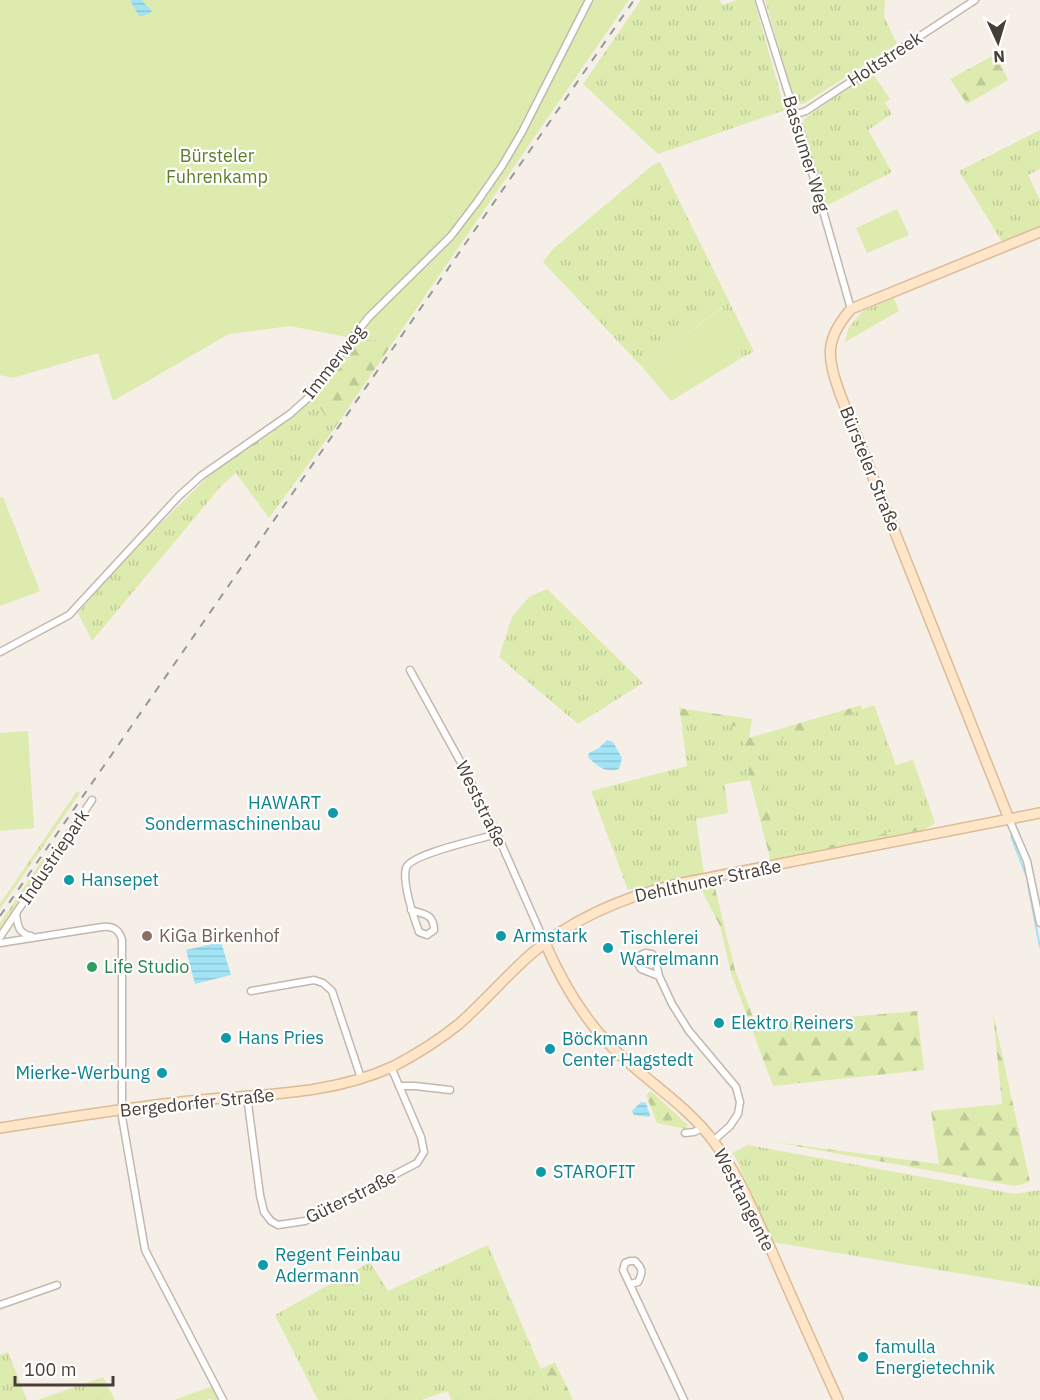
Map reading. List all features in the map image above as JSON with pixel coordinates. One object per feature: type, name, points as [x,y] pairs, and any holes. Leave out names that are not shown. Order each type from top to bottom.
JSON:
[{"type":"street","name":"Immerweg","points":[[0,652],[69,615],[179,496],[201,476],[290,414],[309,397],[369,317],[451,236],[477,202],[522,132],[589,0]]},
{"type":"street","name":"Bassumer Weg","points":[[759,0],[851,309]]},
{"type":"street","name":"Holtstreek","points":[[794,115],[806,111],[975,0]]},
{"type":"street","points":[[851,309],[1040,232]]},
{"type":"street","name":"Bürsteler Straße","points":[[851,309],[836,329],[831,342],[832,372],[1009,819]]},
{"type":"street","name":"Weststraße","points":[[410,670],[497,834],[545,943]]},
{"type":"street","name":"Industriepark","points":[[0,937],[92,800]]},
{"type":"street","name":"Dehlthuner Straße","points":[[391,1067],[414,1056],[459,1023],[512,971],[559,932],[586,916],[632,896],[655,889],[1040,813]]},
{"type":"street","points":[[1009,819],[1027,861],[1040,923]]},
{"type":"street","points":[[411,910],[405,869],[410,862],[453,846],[497,834]]},
{"type":"street","name":"Industriepark","points":[[16,914],[18,927],[24,934],[35,937]]},
{"type":"street","points":[[0,943],[110,927],[116,928],[120,933],[122,940],[122,1110],[145,1250],[223,1400]]},
{"type":"street","name":"Westtangente","points":[[545,943],[569,992],[587,1018],[613,1048],[702,1128],[731,1168],[747,1197],[838,1400]]},
{"type":"street","points":[[659,976],[672,1005],[689,1031],[736,1087],[740,1102],[738,1114],[730,1126],[713,1141]]},
{"type":"street","points":[[251,991],[314,980],[323,983],[332,992],[361,1078]]},
{"type":"street","name":"Bergedorfer Straße","points":[[0,1128],[188,1101],[310,1090],[361,1078],[391,1067]]},
{"type":"street","name":"Güterstraße","points":[[247,1096],[264,1212],[271,1221],[278,1225],[305,1221],[417,1163],[424,1152],[422,1137],[391,1067]]},
{"type":"street","points":[[399,1086],[450,1090]]},
{"type":"street","points":[[685,1133],[702,1128]]},
{"type":"street","points":[[631,1284],[684,1400]]},
{"type":"street","points":[[0,1305],[57,1285]]},
{"type":"street","points":[[190,1356],[197,1351]]},
{"type":"green space","name":"Bürsteler Fuhrenkamp","points":[[0,0],[130,0],[139,15],[144,4],[142,0],[629,0],[394,341],[357,339],[290,326],[229,334],[113,401],[98,353],[13,378],[0,375]]},
{"type":"green space","points":[[641,0],[720,0],[722,5],[737,0],[754,0],[785,110],[658,154],[583,84]]},
{"type":"green space","points":[[765,0],[885,0],[884,16],[897,44],[805,103],[796,105]]},
{"type":"green space","points":[[996,54],[1008,80],[967,104],[950,79]]},
{"type":"green space","points":[[872,72],[890,99],[885,103],[892,114],[868,130],[892,172],[826,206],[803,126],[804,119]]},
{"type":"green space","points":[[1040,130],[1040,169],[1028,175],[1040,200],[1040,226],[1002,242],[959,171]]},
{"type":"green space","points":[[660,162],[754,352],[743,357],[722,307],[643,368],[543,262],[554,248],[653,165]]},
{"type":"green space","points":[[897,209],[909,235],[867,253],[856,228]]},
{"type":"green space","points":[[894,298],[899,311],[845,342],[849,327],[863,311]]},
{"type":"green space","points":[[723,307],[743,357],[671,401],[643,368]]},
{"type":"green space","points":[[357,339],[394,341],[334,429],[318,405],[229,462],[228,460],[292,416],[310,400]]},
{"type":"green space","points":[[318,405],[334,429],[269,518],[236,473],[223,484],[92,641],[78,613],[135,548],[212,473]]},
{"type":"green space","points":[[3,497],[40,591],[0,606],[0,498]]},
{"type":"green space","points":[[547,589],[643,683],[578,724],[499,657],[512,617],[529,597]]},
{"type":"green space","points":[[861,705],[862,710],[754,749],[779,856],[935,823],[919,833],[771,862],[750,780],[742,727],[681,719],[679,707],[752,719],[749,738]]},
{"type":"green space","points":[[874,705],[896,765],[913,760],[935,823],[779,856],[754,749]]},
{"type":"green space","points":[[681,719],[742,726],[750,780],[725,784],[728,813],[696,819],[704,874],[628,890],[591,791],[687,766]]},
{"type":"green space","points":[[28,731],[34,828],[0,831],[0,733]]},
{"type":"green space","points":[[77,791],[80,793],[0,909],[0,904]]},
{"type":"green space","points":[[52,851],[0,929],[0,923],[45,856]]},
{"type":"green space","points":[[714,884],[735,970],[756,1025],[917,1011],[924,1070],[773,1086],[731,973],[720,926],[700,887]]},
{"type":"green space","points":[[993,1013],[1030,1182],[1015,1186],[774,1142],[939,1164],[931,1111],[1002,1104]]},
{"type":"green space","points":[[651,1091],[688,1125],[686,1129],[657,1123],[646,1095]]},
{"type":"green space","points":[[748,1145],[1015,1194],[1040,1190],[1040,1287],[772,1242],[732,1153]]},
{"type":"green space","points":[[488,1245],[554,1400],[451,1400],[448,1391],[421,1400],[318,1400],[275,1315],[370,1262],[388,1291]]},
{"type":"green space","points":[[8,1352],[27,1400],[0,1400],[0,1355]]},
{"type":"green space","points":[[555,1362],[573,1400],[554,1400],[541,1369]]},
{"type":"green space","points":[[103,1377],[115,1400],[38,1400]]},
{"type":"green space","points":[[213,1386],[221,1400],[211,1398],[174,1400]]},
{"type":"water","points":[[130,0],[142,0],[152,12],[139,16]]},
{"type":"water","points":[[607,740],[613,742],[622,758],[619,769],[602,768],[588,757],[589,753],[599,748]]},
{"type":"water","points":[[221,942],[231,975],[195,984],[186,950]]},
{"type":"water","points":[[641,1102],[646,1103],[649,1117],[634,1115],[632,1111]]},
{"type":"waterway","points":[[1011,836],[1026,875]]},
{"type":"waterway","points":[[1028,885],[1040,947]]},
{"type":"railway","points":[[0,916],[634,0]]},
{"type":"place","name":"HAWART Sondermaschinenbau","points":[[333,813]]},
{"type":"place","name":"Hansepet","points":[[69,880]]},
{"type":"place","name":"KiGa Birkenhof","points":[[147,936]]},
{"type":"place","name":"Armstark","points":[[501,936]]},
{"type":"place","name":"Tischlerei Warrelmann","points":[[608,948]]},
{"type":"place","name":"Life Studio","points":[[92,967]]},
{"type":"place","name":"Elektro Reiners","points":[[719,1023]]},
{"type":"place","name":"Hans Pries","points":[[226,1038]]},
{"type":"place","name":"Böckmann Center Hagstedt","points":[[550,1049]]},
{"type":"place","name":"Mierke-Werbung","points":[[162,1073]]},
{"type":"place","name":"STAROFIT","points":[[541,1172]]},
{"type":"place","name":"Regent Feinbau Adermann","points":[[263,1265]]},
{"type":"place","name":"famulla Energietechnik","points":[[863,1357]]}]
